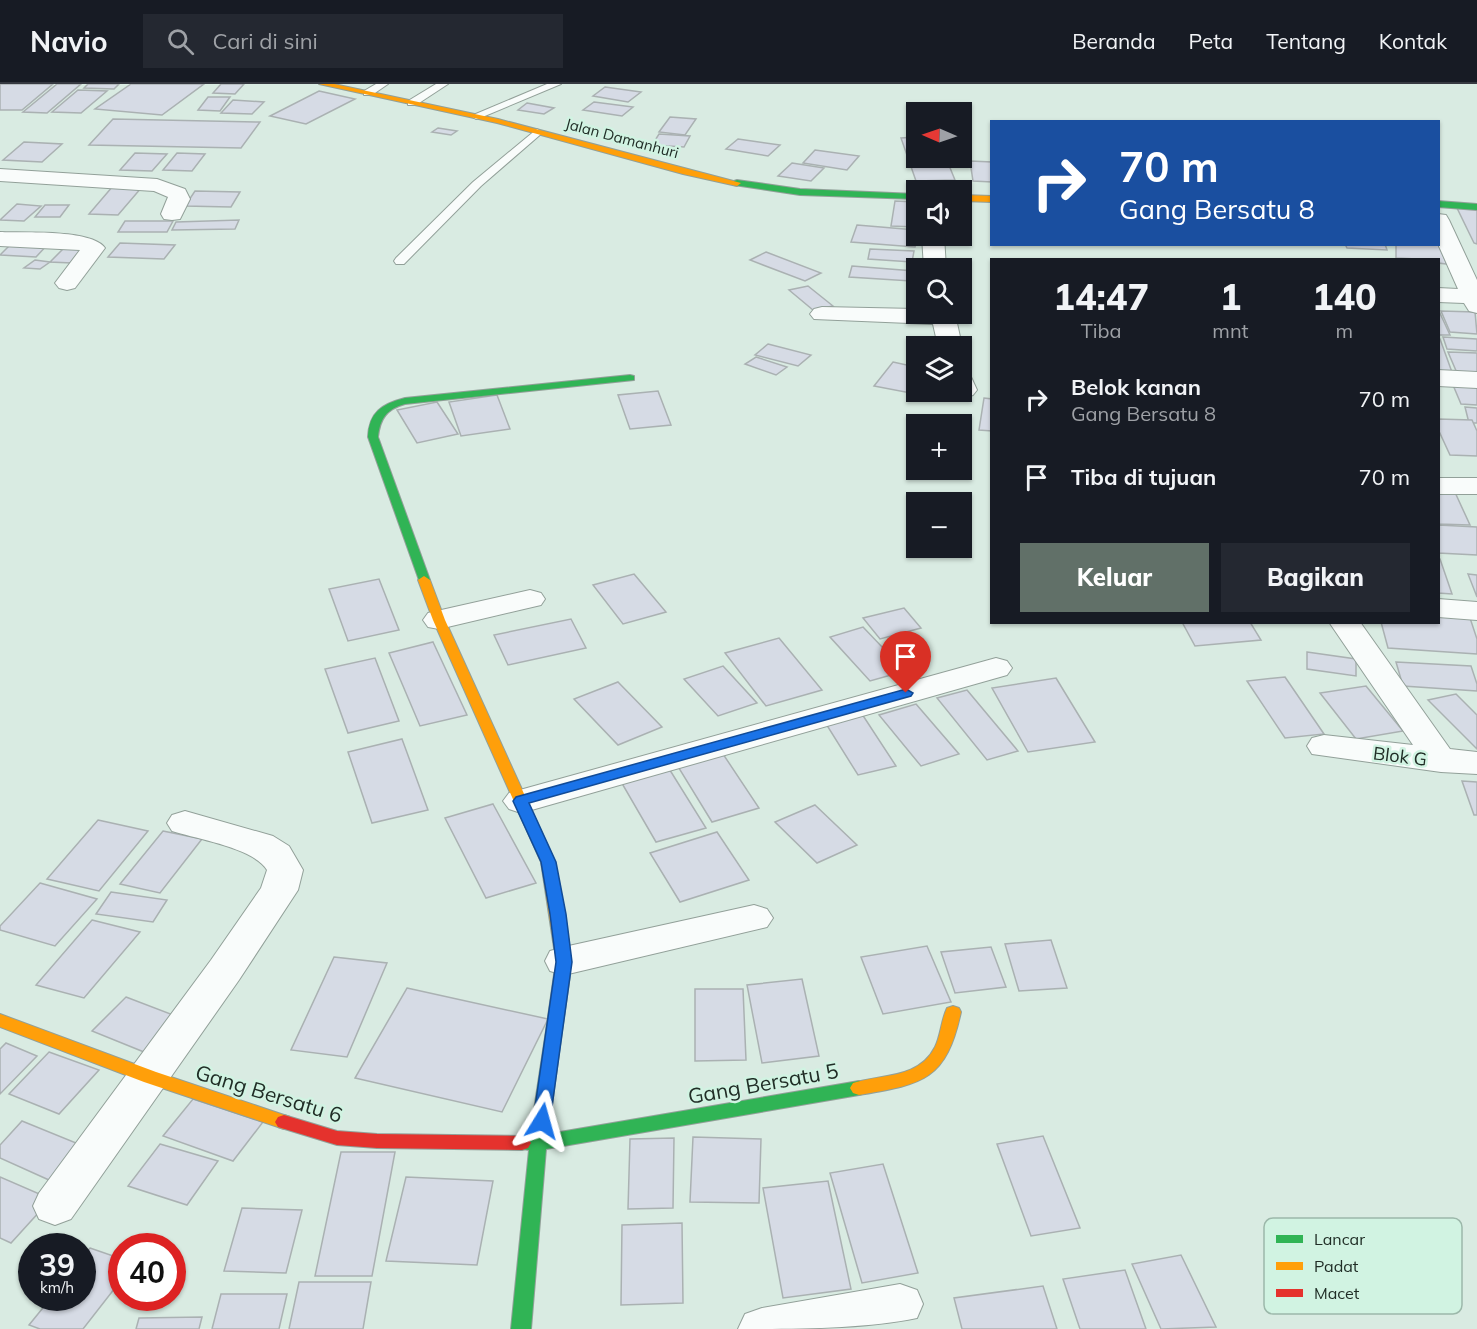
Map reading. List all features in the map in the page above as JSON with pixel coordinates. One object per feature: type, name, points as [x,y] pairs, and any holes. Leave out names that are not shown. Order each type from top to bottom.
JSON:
[{"type":"street","name":"Jalan Damanhuri","points":[[323,84],[476,116],[686,172],[734,182],[800,192],[906,197]]},
{"type":"street","points":[[0,175],[157,185],[178,193],[179,199],[172,214]]},
{"type":"street","points":[[972,198],[990,199]]},
{"type":"street","points":[[1440,204],[1477,207]]},
{"type":"street","points":[[1440,224],[1476,300]]},
{"type":"street","points":[[0,239],[89,244],[94,248],[67,283]]},
{"type":"street","points":[[1440,295],[1476,300]]},
{"type":"street","points":[[822,314],[906,315]]},
{"type":"street","points":[[521,1329],[538,1143],[564,962],[558,914],[548,862],[439,620],[374,437],[375,416],[386,405],[405,401],[630,378]]},
{"type":"street","points":[[1440,378],[1477,380]]},
{"type":"street","points":[[1440,486],[1477,486]]},
{"type":"street","points":[[439,620],[530,599]]},
{"type":"street","points":[[1440,608],[1477,611]]},
{"type":"street","points":[[1345,624],[1441,761]]},
{"type":"street","points":[[521,801],[996,668]]},
{"type":"street","name":"Blok G","points":[[1324,746],[1441,761],[1477,763]]},
{"type":"street","points":[[55,1206],[150,1077],[279,890],[285,870],[276,855],[260,845],[185,823]]},
{"type":"street","points":[[564,962],[754,918]]},
{"type":"street","name":"Gang Bersatu 5","points":[[538,1143],[911,1079],[935,1064],[949,1042],[953,1012]]},
{"type":"street","name":"Gang Bersatu 6","points":[[0,1020],[150,1077],[337,1138],[377,1142],[538,1143]]},
{"type":"street","points":[[762,1329],[900,1304]]},
{"type":"lane","points":[[368,93],[383,84]]},
{"type":"lane","points":[[412,103],[443,84]]},
{"type":"lane","points":[[476,116],[556,84]]},
{"type":"lane","points":[[400,261],[477,184],[537,132]]},
{"type":"building","points":[[0,84],[53,84],[22,110],[0,110]]},
{"type":"building","points":[[57,84],[81,84],[47,113],[23,112]]},
{"type":"building","points":[[88,84],[119,84],[114,89],[84,88]]},
{"type":"building","points":[[131,84],[204,84],[162,115],[95,109]]},
{"type":"building","points":[[221,84],[244,84],[235,94],[213,93]]},
{"type":"building","points":[[605,87],[641,92],[628,102],[593,96]]},
{"type":"building","points":[[78,90],[107,91],[81,113],[52,112]]},
{"type":"building","points":[[319,91],[355,99],[306,124],[270,116]]},
{"type":"building","points":[[208,97],[230,97],[220,111],[198,110]]},
{"type":"building","points":[[233,100],[264,102],[252,114],[221,113]]},
{"type":"building","points":[[594,102],[633,107],[622,116],[583,110]]},
{"type":"building","points":[[527,103],[554,108],[544,114],[518,110]]},
{"type":"building","points":[[670,117],[696,119],[685,135],[659,132]]},
{"type":"building","points":[[113,119],[260,122],[241,148],[89,145]]},
{"type":"building","points":[[438,128],[457,131],[451,135],[432,132]]},
{"type":"building","points":[[659,134],[690,136],[684,147],[652,145]]},
{"type":"building","points":[[901,138],[906,138],[906,152]]},
{"type":"building","points":[[738,139],[780,145],[768,156],[726,149]]},
{"type":"building","points":[[24,142],[62,144],[42,162],[3,160]]},
{"type":"building","points":[[815,150],[859,156],[847,170],[803,163]]},
{"type":"building","points":[[135,153],[167,154],[152,171],[120,170]]},
{"type":"building","points":[[177,153],[205,154],[192,171],[163,170]]},
{"type":"building","points":[[972,161],[990,162],[990,182],[973,181]]},
{"type":"building","points":[[792,163],[824,168],[811,181],[778,176]]},
{"type":"building","points":[[911,168],[950,168],[955,180],[916,180]]},
{"type":"building","points":[[113,186],[142,187],[118,215],[89,214]]},
{"type":"building","points":[[195,191],[240,192],[231,207],[185,206]]},
{"type":"building","points":[[895,201],[906,202],[906,227],[891,226]]},
{"type":"building","points":[[17,204],[41,206],[24,221],[0,220]]},
{"type":"building","points":[[45,205],[69,205],[60,217],[35,217]]},
{"type":"building","points":[[1457,208],[1477,209],[1477,244],[1474,243]]},
{"type":"building","points":[[239,220],[235,229],[172,230],[176,222]]},
{"type":"building","points":[[125,221],[173,221],[167,232],[118,232]]},
{"type":"building","points":[[857,225],[906,229],[906,246],[915,246],[915,247],[851,242]]},
{"type":"building","points":[[15,240],[50,242],[36,257],[0,255]]},
{"type":"building","points":[[120,243],[175,245],[164,259],[108,257]]},
{"type":"building","points":[[66,246],[88,247],[72,263],[50,262]]},
{"type":"building","points":[[1346,246],[1386,246],[1387,250],[1347,248]]},
{"type":"building","points":[[1396,246],[1439,246],[1447,264],[1440,263],[1440,258],[1396,258]]},
{"type":"building","points":[[870,249],[914,251],[913,258],[906,258],[906,262],[868,259]]},
{"type":"building","points":[[766,252],[821,273],[805,281],[750,260]]},
{"type":"building","points":[[35,260],[50,262],[40,269],[24,268]]},
{"type":"building","points":[[852,266],[906,270],[906,281],[849,277]]},
{"type":"building","points":[[808,286],[833,306],[813,310],[789,290]]},
{"type":"building","points":[[1441,311],[1475,312],[1477,334],[1450,332]]},
{"type":"building","points":[[1440,313],[1450,335],[1440,335]]},
{"type":"building","points":[[1443,337],[1477,339],[1477,351],[1447,349]]},
{"type":"building","points":[[1440,339],[1453,375],[1440,374]]},
{"type":"building","points":[[768,344],[811,355],[798,366],[755,355]]},
{"type":"building","points":[[1448,352],[1477,353],[1477,374],[1457,373]]},
{"type":"building","points":[[756,357],[787,367],[776,375],[745,364]]},
{"type":"building","points":[[893,362],[906,365],[906,392],[874,386]]},
{"type":"building","points":[[1453,385],[1477,386],[1477,405],[1461,404]]},
{"type":"building","points":[[658,391],[671,425],[630,429],[618,395]]},
{"type":"building","points":[[497,395],[510,429],[461,436],[449,402]]},
{"type":"building","points":[[984,398],[990,399],[990,431],[979,430]]},
{"type":"building","points":[[437,402],[458,434],[417,443],[397,410]]},
{"type":"building","points":[[1465,407],[1477,408],[1477,423],[1469,423]]},
{"type":"building","points":[[1440,419],[1472,420],[1477,431],[1477,456],[1450,455],[1440,433]]},
{"type":"building","points":[[1440,488],[1453,488],[1470,525],[1440,524]]},
{"type":"building","points":[[1440,525],[1477,527],[1477,555],[1440,553]]},
{"type":"building","points":[[1440,559],[1452,594],[1440,593]]},
{"type":"building","points":[[634,574],[666,612],[623,624],[593,585]]},
{"type":"building","points":[[1468,574],[1477,575],[1477,597]]},
{"type":"building","points":[[379,579],[399,630],[348,641],[329,589]]},
{"type":"building","points":[[904,608],[921,628],[880,639],[863,618]]},
{"type":"building","points":[[1440,610],[1468,612],[1477,639],[1477,654],[1388,648],[1382,624],[1440,624]]},
{"type":"building","points":[[571,619],[586,648],[508,665],[494,635]]},
{"type":"building","points":[[1183,624],[1251,624],[1261,640],[1195,646]]},
{"type":"building","points":[[863,627],[905,671],[870,681],[830,637]]},
{"type":"building","points":[[779,638],[822,690],[766,706],[725,653]]},
{"type":"building","points":[[433,642],[467,715],[420,726],[389,653]]},
{"type":"building","points":[[1307,652],[1356,659],[1356,676],[1307,669]]},
{"type":"building","points":[[375,658],[399,721],[348,733],[325,669]]},
{"type":"building","points":[[1396,662],[1471,666],[1477,691],[1403,686]]},
{"type":"building","points":[[723,666],[757,703],[718,716],[684,679]]},
{"type":"building","points":[[1285,677],[1324,734],[1285,738],[1247,681]]},
{"type":"building","points":[[1056,678],[1095,742],[1028,752],[992,688]]},
{"type":"building","points":[[618,682],[662,727],[618,745],[574,699]]},
{"type":"building","points":[[1366,686],[1403,731],[1356,739],[1320,693]]},
{"type":"building","points":[[967,690],[1018,751],[987,760],[937,698]]},
{"type":"building","points":[[1456,694],[1477,715],[1477,749],[1428,700]]},
{"type":"building","points":[[916,704],[959,754],[921,766],[879,715]]},
{"type":"building","points":[[860,711],[896,766],[858,775],[823,719]]},
{"type":"building","points":[[402,739],[428,810],[372,823],[348,752]]},
{"type":"building","points":[[719,748],[759,808],[712,822],[674,760]]},
{"type":"building","points":[[668,767],[706,828],[656,842],[620,780]]},
{"type":"building","points":[[1462,781],[1477,782],[1477,815],[1474,815]]},
{"type":"building","points":[[493,804],[536,883],[486,898],[445,818]]},
{"type":"building","points":[[815,805],[857,845],[817,863],[775,822]]},
{"type":"building","points":[[98,820],[148,831],[99,891],[47,879]]},
{"type":"building","points":[[163,831],[202,839],[160,893],[120,884]]},
{"type":"building","points":[[717,832],[749,880],[680,902],[650,853]]},
{"type":"building","points":[[40,883],[97,899],[55,946],[0,930],[0,926]]},
{"type":"building","points":[[111,892],[167,900],[153,922],[96,914]]},
{"type":"building","points":[[92,920],[140,932],[84,998],[36,985]]},
{"type":"building","points":[[1051,940],[1067,988],[1019,991],[1005,944]]},
{"type":"building","points":[[927,946],[951,1002],[883,1014],[861,957]]},
{"type":"building","points":[[991,947],[1006,987],[955,993],[941,952]]},
{"type":"building","points":[[334,957],[387,963],[347,1057],[291,1050]]},
{"type":"building","points":[[802,979],[819,1056],[762,1063],[747,985]]},
{"type":"building","points":[[407,988],[548,1019],[502,1112],[355,1078]]},
{"type":"building","points":[[695,989],[743,989],[746,1060],[695,1061]]},
{"type":"building","points":[[126,997],[181,1018],[149,1054],[92,1031]]},
{"type":"building","points":[[6,1043],[37,1056],[0,1094],[0,1049]]},
{"type":"building","points":[[49,1052],[99,1070],[59,1114],[9,1094]]},
{"type":"building","points":[[193,1099],[263,1122],[233,1161],[163,1136]]},
{"type":"building","points":[[22,1121],[81,1145],[49,1180],[0,1158],[0,1145]]},
{"type":"building","points":[[1043,1136],[1080,1228],[1031,1236],[997,1144]]},
{"type":"building","points":[[693,1137],[761,1139],[759,1203],[690,1202]]},
{"type":"building","points":[[674,1138],[673,1208],[628,1209],[630,1139]]},
{"type":"building","points":[[160,1144],[218,1161],[187,1205],[128,1186]]},
{"type":"building","points":[[341,1152],[395,1152],[372,1276],[315,1276]]},
{"type":"building","points":[[883,1164],[918,1273],[862,1283],[830,1173]]},
{"type":"building","points":[[0,1177],[51,1199],[11,1243],[0,1238]]},
{"type":"building","points":[[406,1177],[493,1181],[477,1265],[386,1261]]},
{"type":"building","points":[[828,1181],[851,1289],[783,1298],[763,1188]]},
{"type":"building","points":[[242,1208],[302,1210],[286,1273],[224,1271]]},
{"type":"building","points":[[682,1223],[683,1303],[621,1305],[622,1225]]},
{"type":"building","points":[[96,1250],[108,1254],[108,1297],[83,1329],[40,1329],[29,1325],[40,1311],[96,1311]]},
{"type":"building","points":[[1181,1255],[1216,1327],[1161,1329],[1132,1264]]},
{"type":"building","points":[[1125,1270],[1146,1329],[1080,1329],[1063,1279]]},
{"type":"building","points":[[299,1282],[371,1282],[363,1329],[289,1329]]},
{"type":"building","points":[[1043,1286],[1057,1329],[962,1329],[954,1298]]},
{"type":"building","points":[[221,1294],[287,1294],[279,1329],[212,1329]]},
{"type":"building","points":[[202,1317],[199,1329],[136,1329],[139,1318]]},
{"type":"traffic: fast","points":[[737,183],[800,192],[906,197]]},
{"type":"traffic: fast","points":[[1440,204],[1477,207]]},
{"type":"traffic: fast","points":[[424,580],[373,437],[375,422],[381,412],[405,401],[630,378]]},
{"type":"traffic: fast","points":[[521,1329],[538,1143],[554,1031]]},
{"type":"traffic: fast","points":[[522,1143],[538,1143],[859,1088]]},
{"type":"traffic: slow","points":[[323,84],[498,121],[686,172],[737,183]]},
{"type":"traffic: slow","points":[[972,198],[990,199]]},
{"type":"traffic: slow","points":[[424,580],[439,620],[548,862],[564,961],[554,1031]]},
{"type":"traffic: slow","points":[[859,1088],[897,1081],[924,1071],[942,1050],[953,1012]]},
{"type":"traffic: slow","points":[[0,1020],[150,1077],[284,1122]]},
{"type":"traffic: jam","points":[[284,1122],[337,1138],[377,1141],[522,1143]]},
{"type":"route","points":[[542,1121],[564,962],[548,862],[521,801],[906,693]]}]
